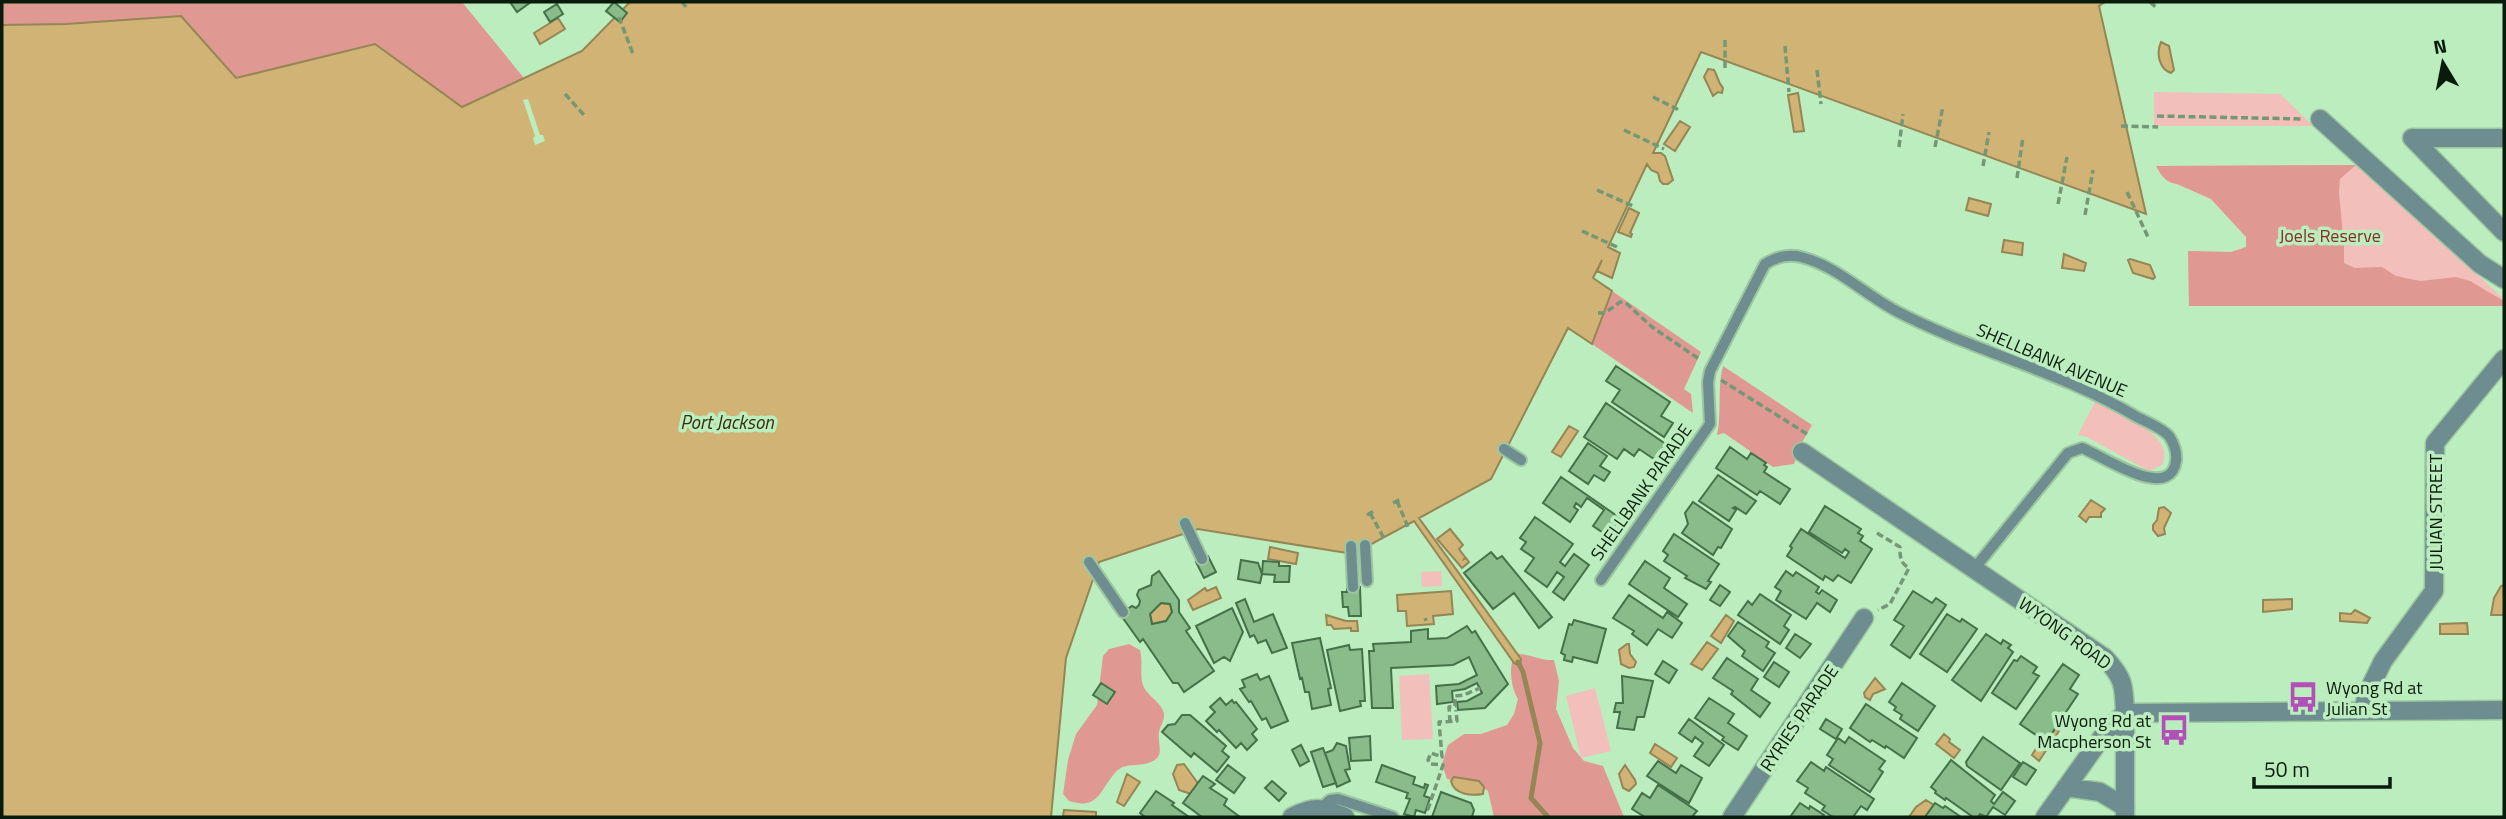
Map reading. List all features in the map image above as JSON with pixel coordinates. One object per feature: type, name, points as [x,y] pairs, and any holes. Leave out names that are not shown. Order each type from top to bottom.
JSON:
[{"type":"street","points":[[2320,119],[2480,264],[2504,279]]},
{"type":"street","points":[[2504,138],[2412,138],[2504,232]]},
{"type":"street","name":"JULIAN STREET","points":[[2364,711],[2366,696],[2383,661],[2434,591],[2435,443],[2504,359]]},
{"type":"street","name":"WYONG ROAD","points":[[1802,452],[2105,658],[2119,673],[2123,681],[2125,713],[2125,812]]},
{"type":"street","name":"RYRIES PARADE","points":[[1732,817],[1864,618]]},
{"type":"street","points":[[2045,817],[2107,730],[2125,713],[2504,710]]},
{"type":"street","points":[[2066,787],[2100,792],[2125,812]]},
{"type":"street","points":[[1292,817],[1313,808],[1321,808],[1345,817]]},
{"type":"lane","name":"SHELLBANK AVENUE","points":[[1708,382],[1712,364],[1765,264],[1790,255],[1832,270],[1895,311],[1939,332],[2113,402],[2168,434],[2175,446],[2173,472],[2165,479],[2157,481],[2082,448],[2068,453],[1974,569]]},
{"type":"lane","name":"SHELLBANK PARADE","points":[[1601,580],[1710,424],[1708,382]]},
{"type":"lane","points":[[1504,449],[1521,460]]},
{"type":"lane","points":[[1185,523],[1202,559]]},
{"type":"lane","points":[[1365,545],[1367,581]]},
{"type":"lane","points":[[1350,546],[1353,587]]},
{"type":"lane","points":[[1089,562],[1123,612]]},
{"type":"lane","points":[[1321,808],[1330,800],[1338,799],[1393,817]]},
{"type":"path","points":[[682,2],[686,7]]},
{"type":"path","points":[[2150,2],[2157,8]]},
{"type":"path","points":[[619,17],[633,54]]},
{"type":"path","points":[[1725,40],[1725,69]]},
{"type":"path","points":[[1785,46],[1789,92]]},
{"type":"path","points":[[1817,70],[1821,104]]},
{"type":"path","points":[[565,94],[584,115]]},
{"type":"path","points":[[1653,97],[1679,110]]},
{"type":"path","points":[[1935,147],[1943,106]]},
{"type":"path","points":[[1899,147],[1903,114]]},
{"type":"path","points":[[2157,116],[2320,119]]},
{"type":"path","points":[[2120,125],[2158,127]]},
{"type":"path","points":[[1623,130],[1664,149]]},
{"type":"path","points":[[1983,166],[1989,132]]},
{"type":"path","points":[[2017,178],[2023,137]]},
{"type":"path","points":[[2058,204],[2067,157]]},
{"type":"path","points":[[2085,215],[2093,170]]},
{"type":"path","points":[[1597,190],[1633,206]]},
{"type":"path","points":[[2127,192],[2148,237]]},
{"type":"path","points":[[1582,230],[1617,247]]},
{"type":"path","points":[[1598,313],[1605,313],[1620,302],[1627,304],[1652,327],[1699,359]]},
{"type":"path","points":[[1720,379],[1746,398],[1807,434]]},
{"type":"path","points":[[1397,502],[1408,527]]},
{"type":"path","points":[[1371,514],[1385,540]]},
{"type":"path","points":[[1864,618],[1890,604],[1909,568],[1903,565],[1900,547],[1877,533]]},
{"type":"path","points":[[1450,722],[1449,707],[1455,706],[1455,696],[1480,688]]},
{"type":"path","points":[[1427,809],[1443,765],[1430,764],[1428,760],[1431,753],[1442,757],[1440,722],[1457,721],[1456,710]]},
{"type":"green space","points":[[2,2],[462,2],[524,78],[462,107],[375,44],[236,79],[181,16],[66,24],[2,25]]},
{"type":"green space","points":[[2154,92],[2280,94],[2313,126],[2154,126]]},
{"type":"green space","name":"Joels Reserve","points":[[2356,165],[2504,299],[2504,306],[2189,306],[2188,251],[2232,252],[2246,247],[2246,237],[2211,199],[2170,182],[2156,166]]},
{"type":"green space","name":"Joels Reserve","points":[[2356,165],[2340,179],[2344,263],[2355,268],[2382,267],[2396,276],[2420,281],[2456,277],[2470,281],[2504,301],[2504,306],[2189,306],[2188,251],[2231,252],[2246,247],[2246,237],[2211,199],[2170,182],[2156,166]]},
{"type":"green space","points":[[1612,291],[1701,352],[1684,389],[1691,394],[1693,413],[1592,344]]},
{"type":"green space","points":[[1723,366],[1812,425],[1794,464],[1773,467],[1724,433],[1717,435]]},
{"type":"green space","points":[[2096,400],[2131,418],[2154,435],[2164,454],[2162,465],[2149,471],[2087,437],[2078,435]]},
{"type":"green space","points":[[1441,571],[1442,586],[1422,587],[1421,572]]},
{"type":"green space","points":[[1129,644],[1140,650],[1143,686],[1164,714],[1159,732],[1159,755],[1153,761],[1118,770],[1092,801],[1069,801],[1063,794],[1068,760],[1076,734],[1097,705],[1103,656],[1109,649]]},
{"type":"green space","points":[[1515,654],[1554,660],[1559,681],[1556,709],[1573,748],[1584,761],[1603,766],[1624,817],[1494,817],[1488,791],[1477,783],[1447,779],[1442,764],[1448,745],[1464,734],[1481,734],[1507,725],[1514,714],[1518,699],[1511,677]]},
{"type":"green space","points":[[1429,674],[1433,739],[1402,740],[1399,676]]},
{"type":"green space","points":[[1595,688],[1611,751],[1581,758],[1566,696]]},
{"type":"water","name":"Port Jackson","points":[[630,2],[2105,2],[2099,6],[2146,214],[1701,52],[1653,153],[1665,156],[1673,180],[1663,184],[1658,173],[1651,170],[1647,164],[1608,247],[1620,253],[1612,278],[1597,271],[1602,260],[1593,278],[1612,291],[1592,344],[1568,328],[1491,479],[1419,518],[1521,659],[1520,666],[1514,663],[1414,521],[1353,554],[1198,529],[1099,562],[1066,658],[1051,817],[2,817],[2,25],[66,24],[181,16],[236,78],[375,44],[462,107],[582,51]]},
{"type":"water","points":[[558,18],[565,29],[540,44],[534,33]]},
{"type":"water","points":[[2161,42],[2169,46],[2174,70],[2171,73],[2164,68],[2160,60]]},
{"type":"water","points":[[1708,69],[1714,70],[1723,88],[1722,93],[1718,92],[1713,96],[1704,77]]},
{"type":"water","points":[[1798,93],[1804,131],[1794,132],[1788,95]]},
{"type":"water","points":[[1680,121],[1690,127],[1675,151],[1664,144]]},
{"type":"water","points":[[1969,198],[1991,204],[1988,216],[1966,210]]},
{"type":"water","points":[[1629,208],[1639,213],[1630,233],[1631,237],[1618,232]]},
{"type":"water","points":[[2004,240],[2023,243],[2022,255],[2002,252]]},
{"type":"water","points":[[2064,254],[2086,263],[2084,271],[2062,268]]},
{"type":"water","points":[[2128,260],[2150,265],[2155,277],[2153,279],[2133,273]]},
{"type":"water","points":[[1569,426],[1578,431],[1561,457],[1552,452]]},
{"type":"water","points":[[2091,500],[2105,509],[2101,517],[2089,517],[2086,522],[2079,516]]},
{"type":"water","points":[[2164,507],[2171,513],[2164,528],[2165,534],[2158,536],[2153,525],[2157,520],[2159,508]]},
{"type":"water","points":[[1450,529],[1463,545],[1459,549],[1464,559],[1469,562],[1462,568],[1437,539]]},
{"type":"water","points":[[1270,547],[1298,553],[1296,564],[1268,559]]},
{"type":"water","points":[[2504,585],[2504,615],[2491,615],[2494,598]]},
{"type":"water","points":[[1216,587],[1221,598],[1193,610],[1188,600],[1205,588],[1207,591]]},
{"type":"water","points":[[1451,591],[1453,614],[1433,616],[1434,624],[1407,626],[1406,611],[1398,611],[1397,595]]},
{"type":"water","points":[[2292,599],[2292,609],[2263,612],[2263,600]]},
{"type":"water","points":[[1161,603],[1170,604],[1172,612],[1166,621],[1152,624],[1150,614]]},
{"type":"water","points":[[2355,610],[2370,618],[2367,623],[2340,621],[2340,613],[2351,614]]},
{"type":"water","points":[[1326,615],[1357,621],[1358,631],[1351,631],[1351,628],[1334,629],[1327,625]]},
{"type":"water","points":[[1726,615],[1734,621],[1721,643],[1711,636]]},
{"type":"water","points":[[2467,623],[2468,634],[2440,634],[2440,624]]},
{"type":"water","points":[[1707,642],[1718,649],[1702,670],[1691,664]]},
{"type":"water","points":[[1627,644],[1636,662],[1634,667],[1629,668],[1621,664],[1619,650]]},
{"type":"water","points":[[1875,678],[1885,689],[1873,694],[1870,700],[1864,693]]},
{"type":"water","points":[[2055,729],[2059,731],[2039,761],[2032,755],[2037,747],[2041,749]]},
{"type":"water","points":[[1944,734],[1950,739],[1949,742],[1960,750],[1954,758],[1936,744]]},
{"type":"water","points":[[1655,744],[1677,758],[1671,767],[1650,753]]},
{"type":"water","points":[[1184,764],[1197,782],[1191,794],[1179,790],[1173,774],[1177,765]]},
{"type":"water","points":[[1625,765],[1636,784],[1629,791],[1623,788],[1619,774]]},
{"type":"water","points":[[1127,774],[1140,782],[1124,806],[1117,802]]},
{"type":"water","points":[[1454,777],[1479,781],[1484,787],[1483,794],[1460,792],[1451,781]]},
{"type":"water","points":[[1926,800],[1934,805],[1925,817],[1909,817],[1916,807]]},
{"type":"water","points":[[1064,810],[1096,812],[1096,817],[1063,816]]},
{"type":"pier","points":[[528,99],[540,135],[543,135],[545,141],[535,145],[535,136],[523,100]]},
{"type":"building","points":[[510,2],[531,2],[517,12]]},
{"type":"building","points":[[614,2],[627,13],[620,22],[606,11]]},
{"type":"building","points":[[557,4],[563,14],[550,22],[544,12]]},
{"type":"building","points":[[1616,366],[1670,402],[1661,416],[1673,423],[1664,437],[1612,402],[1620,390],[1606,381]]},
{"type":"building","points":[[1606,403],[1670,447],[1660,463],[1639,449],[1634,456],[1624,449],[1617,459],[1584,437]]},
{"type":"building","points":[[1588,443],[1607,456],[1600,466],[1610,472],[1604,481],[1594,475],[1588,484],[1569,471]]},
{"type":"building","points":[[1730,447],[1747,459],[1751,453],[1766,463],[1764,472],[1790,489],[1780,504],[1760,491],[1757,495],[1716,468]]},
{"type":"building","points":[[1718,475],[1756,501],[1746,514],[1735,507],[1733,508],[1736,510],[1729,521],[1699,501]]},
{"type":"building","points":[[1561,477],[1620,518],[1608,536],[1593,526],[1604,510],[1587,498],[1581,507],[1576,503],[1574,507],[1578,510],[1570,522],[1543,503]]},
{"type":"building","points":[[1693,502],[1732,529],[1721,548],[1718,547],[1713,555],[1682,533],[1688,524],[1685,513]]},
{"type":"building","points":[[1825,506],[1861,529],[1858,533],[1863,536],[1860,541],[1872,549],[1851,583],[1838,575],[1833,581],[1825,576],[1823,580],[1787,556],[1801,529],[1845,558],[1849,552],[1845,549],[1842,553],[1809,532]]},
{"type":"building","points":[[1535,517],[1573,544],[1560,562],[1565,566],[1574,554],[1589,565],[1564,600],[1553,592],[1564,577],[1557,572],[1547,587],[1525,571],[1534,558],[1521,549],[1526,542],[1520,538]]},
{"type":"building","points":[[1674,534],[1719,564],[1706,589],[1685,578],[1687,576],[1664,561],[1668,555],[1663,551]]},
{"type":"building","points":[[1491,552],[1497,559],[1502,556],[1552,617],[1539,628],[1514,593],[1493,609],[1464,573]]},
{"type":"building","points":[[1208,556],[1216,572],[1204,578],[1196,562]]},
{"type":"building","points":[[1241,560],[1258,563],[1262,574],[1260,583],[1238,579]]},
{"type":"building","points":[[1263,561],[1290,566],[1289,582],[1274,582],[1275,575],[1262,574]]},
{"type":"building","points":[[1645,561],[1670,578],[1664,588],[1687,604],[1678,617],[1629,584]]},
{"type":"building","points":[[1159,571],[1179,600],[1179,612],[1190,628],[1186,631],[1214,671],[1184,692],[1178,683],[1173,683],[1143,639],[1140,642],[1120,614],[1139,605],[1139,590],[1151,585],[1152,576]],"holes":[[[1161,603],[1170,604],[1172,612],[1166,621],[1152,624],[1150,614]]]},
{"type":"building","points":[[1786,571],[1793,576],[1796,572],[1819,587],[1816,592],[1819,594],[1822,590],[1837,600],[1830,612],[1817,603],[1806,619],[1776,600],[1781,591],[1775,587]]},
{"type":"building","points":[[1720,585],[1730,592],[1720,606],[1710,600]]},
{"type":"building","points":[[1347,587],[1360,587],[1361,616],[1349,616],[1348,607],[1343,607],[1342,592],[1347,592]]},
{"type":"building","points":[[1913,591],[1932,603],[1936,598],[1946,605],[1910,658],[1891,645],[1904,626],[1894,620]]},
{"type":"building","points":[[1760,594],[1791,615],[1784,626],[1789,630],[1780,644],[1738,615],[1748,601],[1752,605]]},
{"type":"building","points":[[1629,595],[1663,618],[1667,612],[1682,623],[1672,638],[1658,629],[1647,645],[1632,634],[1634,631],[1613,618]]},
{"type":"building","points":[[1245,599],[1254,622],[1273,614],[1287,648],[1272,653],[1266,640],[1258,643],[1254,635],[1250,637],[1236,603]]},
{"type":"building","points":[[1232,608],[1243,632],[1230,661],[1224,657],[1214,663],[1196,626]]},
{"type":"building","points":[[1947,614],[1960,622],[1962,619],[1977,629],[1947,672],[1920,654]]},
{"type":"building","points":[[1574,620],[1606,629],[1597,663],[1573,657],[1572,662],[1564,660],[1565,655],[1561,653],[1569,624],[1572,625]]},
{"type":"building","points":[[1738,622],[1769,642],[1766,647],[1775,653],[1763,671],[1742,656],[1745,651],[1728,636]]},
{"type":"building","points":[[1467,626],[1472,633],[1475,631],[1508,684],[1485,708],[1458,710],[1457,702],[1467,701],[1482,693],[1477,683],[1452,691],[1453,702],[1437,704],[1436,686],[1459,684],[1477,675],[1469,657],[1453,665],[1391,668],[1393,708],[1372,708],[1369,651],[1374,651],[1373,644],[1411,642],[1411,631],[1428,629],[1428,639],[1447,638]]},
{"type":"building","points":[[1795,634],[1811,644],[1800,658],[1786,648]]},
{"type":"building","points":[[1986,634],[2001,644],[2003,640],[2011,645],[2008,648],[2013,652],[1981,701],[1952,680]]},
{"type":"building","points":[[1320,638],[1331,688],[1328,689],[1331,705],[1312,709],[1309,692],[1305,692],[1302,678],[1300,679],[1292,643]]},
{"type":"building","points":[[1349,645],[1350,650],[1362,649],[1365,701],[1360,701],[1361,706],[1340,711],[1327,650]]},
{"type":"building","points":[[2021,656],[2037,667],[2033,673],[2039,676],[2016,709],[1992,693],[2014,660],[2017,661]]},
{"type":"building","points":[[1727,658],[1758,679],[1751,690],[1770,703],[1760,717],[1731,694],[1733,691],[1713,678]]},
{"type":"building","points":[[1663,661],[1677,670],[1669,683],[1655,674]]},
{"type":"building","points":[[1774,662],[1789,672],[1779,687],[1764,677]]},
{"type":"building","points":[[2063,664],[2079,675],[2070,689],[2078,694],[2046,742],[2020,724]]},
{"type":"building","points":[[1257,674],[1260,680],[1269,676],[1288,721],[1271,728],[1266,718],[1262,720],[1240,689],[1245,687],[1242,680]]},
{"type":"building","points":[[1622,676],[1653,681],[1644,717],[1637,717],[1634,730],[1617,728],[1620,712],[1614,712],[1616,703],[1623,703]]},
{"type":"building","points":[[1101,683],[1115,692],[1107,704],[1093,695]]},
{"type":"building","points":[[1902,683],[1935,706],[1918,731],[1900,719],[1902,715],[1894,710],[1896,707],[1889,702]]},
{"type":"building","points":[[1220,698],[1226,705],[1232,700],[1236,702],[1257,729],[1252,734],[1257,740],[1247,750],[1241,743],[1236,748],[1206,721],[1215,712],[1210,707]]},
{"type":"building","points":[[1709,698],[1734,714],[1728,723],[1747,736],[1738,750],[1695,718]]},
{"type":"building","points":[[1866,704],[1917,738],[1904,758],[1886,746],[1885,748],[1872,740],[1870,742],[1850,728]]},
{"type":"building","points":[[1182,715],[1190,715],[1226,746],[1222,751],[1229,757],[1217,772],[1194,753],[1191,757],[1162,732],[1168,725],[1175,724]]},
{"type":"building","points":[[1689,719],[1724,745],[1709,766],[1694,756],[1703,743],[1695,737],[1692,742],[1679,733]]},
{"type":"building","points":[[1826,719],[1842,729],[1836,739],[1820,729]]},
{"type":"building","points":[[1370,736],[1371,760],[1351,761],[1349,738]]},
{"type":"building","points":[[1849,737],[1885,761],[1879,769],[1883,772],[1870,792],[1829,765],[1833,759],[1827,755],[1838,738],[1845,743]]},
{"type":"building","points":[[1983,737],[2020,763],[2001,790],[1967,766],[1966,762]]},
{"type":"building","points":[[1337,743],[1346,746],[1350,769],[1345,770],[1350,781],[1337,787],[1325,753],[1333,750]]},
{"type":"building","points":[[1301,745],[1309,761],[1300,766],[1292,750]]},
{"type":"building","points":[[1323,748],[1336,783],[1323,787],[1311,752]]},
{"type":"building","points":[[1951,760],[1995,795],[1991,801],[1994,804],[2003,792],[2015,801],[2005,815],[1993,807],[1986,817],[1980,814],[1973,817],[1935,793],[1931,787]]},
{"type":"building","points":[[1658,761],[1676,773],[1681,765],[1702,778],[1689,803],[1647,776]]},
{"type":"building","points":[[1811,762],[1824,771],[1826,767],[1874,799],[1867,810],[1861,806],[1853,817],[1833,817],[1822,810],[1825,806],[1805,793],[1808,788],[1797,781]]},
{"type":"building","points":[[2023,762],[2036,770],[2026,785],[2013,777]]},
{"type":"building","points":[[1228,765],[1245,778],[1234,793],[1216,780]]},
{"type":"building","points":[[1382,765],[1415,777],[1413,784],[1424,788],[1425,784],[1428,785],[1424,796],[1430,798],[1425,813],[1416,810],[1414,817],[1404,814],[1410,799],[1406,798],[1408,793],[1376,782]]},
{"type":"building","points":[[1203,776],[1215,784],[1210,788],[1227,799],[1224,805],[1240,817],[1202,817],[1183,803]]},
{"type":"building","points":[[1272,781],[1286,793],[1279,801],[1265,788]]},
{"type":"building","points":[[1658,785],[1697,811],[1692,817],[1645,817],[1632,809],[1642,793],[1650,798]]},
{"type":"building","points":[[1156,791],[1189,817],[1145,817],[1140,813]]},
{"type":"building","points":[[1441,792],[1471,803],[1474,810],[1472,817],[1432,817]]},
{"type":"building","points":[[1800,803],[1809,809],[1810,806],[1824,815],[1790,817]]},
{"type":"building","points":[[1935,803],[1943,808],[1945,806],[1961,817],[1925,817]]},
{"type":"waterway","points":[[1518,662],[1523,672],[1540,743],[1531,798],[1548,817]]},
{"type":"place","name":"Wyong Rd at Julian St","points":[[2303,697]]},
{"type":"place","name":"Wyong Rd at Macpherson St","points":[[2174,730]]}]
